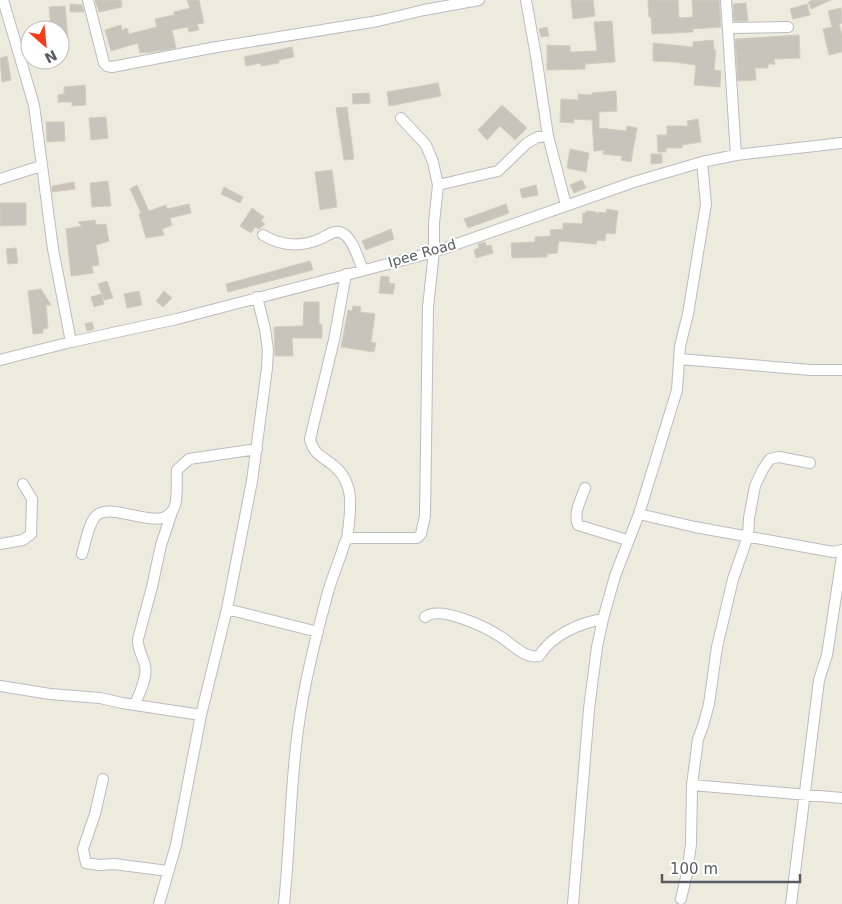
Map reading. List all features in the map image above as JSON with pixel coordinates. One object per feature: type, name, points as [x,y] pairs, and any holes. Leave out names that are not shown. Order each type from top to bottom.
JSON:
[{"type":"street","points":[[3,0],[34,105],[53,249],[72,342]]},
{"type":"street","points":[[88,0],[104,63],[112,67],[211,48],[378,21],[479,0]]},
{"type":"street","points":[[526,0],[548,136],[566,205]]},
{"type":"street","points":[[726,0],[736,155]]},
{"type":"street","points":[[729,28],[788,26]]},
{"type":"street","points":[[348,539],[413,539],[421,534],[425,516],[428,307],[438,185],[433,162],[426,145],[401,118]]},
{"type":"street","points":[[438,185],[498,171],[527,143],[538,137],[548,136]]},
{"type":"street","name":"Ipee Road","points":[[0,360],[177,319],[434,252],[634,182],[702,162],[736,155],[842,144]]},
{"type":"street","points":[[573,904],[589,709],[602,619],[627,540],[639,514],[677,390],[680,346],[688,314],[706,204],[702,162]]},
{"type":"street","points":[[0,179],[41,166]]},
{"type":"street","points":[[263,235],[280,243],[291,244],[313,241],[328,234],[340,232],[344,234],[352,245],[363,270]]},
{"type":"street","points":[[284,904],[292,777],[298,728],[308,676],[329,590],[348,539],[352,506],[344,480],[335,466],[316,453],[310,439],[334,340],[346,274]]},
{"type":"street","points":[[159,904],[176,845],[201,715],[227,609],[257,449],[268,350],[257,297]]},
{"type":"street","points":[[679,359],[801,369],[842,370]]},
{"type":"street","points":[[135,704],[146,667],[138,646],[138,639],[161,545],[175,505],[177,470],[189,459],[257,449]]},
{"type":"street","points":[[681,899],[691,844],[692,785],[698,739],[709,704],[717,647],[733,579],[748,536],[751,500],[755,486],[762,469],[770,459],[779,457],[810,463]]},
{"type":"street","points":[[0,547],[23,540],[32,534],[32,499],[23,484]]},
{"type":"street","points":[[585,488],[576,519],[578,525],[627,540]]},
{"type":"street","points":[[82,554],[91,522],[97,515],[110,511],[143,519],[154,519],[167,516],[172,512]]},
{"type":"street","points":[[639,514],[695,527],[833,552],[842,550]]},
{"type":"street","points":[[791,904],[819,680],[826,655],[842,556]]},
{"type":"street","points":[[227,609],[318,632]]},
{"type":"street","points":[[424,617],[432,613],[448,614],[493,632],[526,654],[534,657],[539,656],[544,647],[562,634],[584,622],[602,619]]},
{"type":"street","points":[[0,686],[50,694],[100,698],[201,715]]},
{"type":"street","points":[[103,779],[95,814],[82,849],[86,863],[168,871]]},
{"type":"street","points":[[692,785],[842,798]]},
{"type":"building","points":[[95,0],[121,0],[122,7],[99,12]]},
{"type":"building","points":[[187,0],[199,0],[204,23],[197,24],[199,30],[189,32],[188,27],[172,30],[176,48],[140,53],[138,43],[111,51],[105,30],[121,25],[122,30],[127,28],[129,34],[157,27],[155,19],[174,15],[174,12],[190,8]]},
{"type":"building","points":[[571,0],[593,0],[595,16],[573,19]]},
{"type":"building","points":[[648,0],[678,0],[679,18],[693,17],[692,0],[719,0],[721,27],[692,29],[693,32],[652,34]]},
{"type":"building","points":[[813,0],[831,0],[811,9],[808,2]]},
{"type":"building","points":[[746,3],[748,21],[734,21],[733,4]]},
{"type":"building","points":[[70,4],[82,5],[84,12],[70,12]]},
{"type":"building","points":[[807,4],[810,15],[793,19],[790,9]]},
{"type":"building","points":[[65,6],[66,20],[50,20],[49,7]]},
{"type":"building","points":[[841,8],[842,23],[839,24],[842,35],[842,52],[829,55],[823,29],[832,27],[828,11]]},
{"type":"building","points":[[612,21],[615,62],[585,64],[585,69],[547,70],[547,45],[570,46],[570,52],[597,51],[594,22]]},
{"type":"building","points":[[547,27],[549,36],[541,37],[539,29]]},
{"type":"building","points":[[799,35],[800,58],[774,59],[775,64],[768,64],[768,68],[755,68],[756,80],[738,81],[735,39]]},
{"type":"building","points":[[713,40],[714,50],[716,50],[714,70],[721,71],[720,87],[694,85],[696,65],[653,61],[653,43],[693,47],[693,42]]},
{"type":"building","points":[[292,47],[294,57],[279,60],[279,63],[261,66],[261,63],[246,66],[244,57]]},
{"type":"building","points":[[7,56],[11,80],[2,82],[0,58]]},
{"type":"building","points":[[438,83],[441,96],[389,106],[387,92]]},
{"type":"building","points":[[85,85],[86,105],[72,106],[72,102],[58,102],[58,95],[64,94],[64,87]]},
{"type":"building","points":[[616,91],[617,111],[599,112],[599,128],[626,131],[627,126],[637,128],[631,162],[621,160],[622,156],[603,154],[604,150],[594,151],[592,120],[574,119],[574,123],[560,122],[561,99],[578,100],[578,94],[592,95],[592,93]]},
{"type":"building","points":[[369,93],[370,103],[353,104],[352,94]]},
{"type":"building","points":[[502,105],[527,128],[515,140],[500,126],[487,140],[478,130]]},
{"type":"building","points":[[347,107],[354,159],[344,160],[336,108]]},
{"type":"building","points":[[106,117],[108,138],[91,140],[89,118]]},
{"type":"building","points":[[698,119],[701,142],[682,145],[682,148],[666,148],[666,152],[658,152],[657,135],[667,135],[667,126],[688,126],[687,121]]},
{"type":"building","points":[[46,122],[64,122],[65,141],[47,142]]},
{"type":"building","points":[[570,149],[589,153],[586,172],[567,168]]},
{"type":"building","points":[[651,154],[662,154],[662,163],[651,164]]},
{"type":"building","points":[[332,170],[337,207],[320,210],[315,172]]},
{"type":"building","points":[[582,180],[586,188],[574,193],[570,185]]},
{"type":"building","points":[[108,181],[111,206],[92,207],[90,183]]},
{"type":"building","points":[[74,182],[75,189],[52,192],[52,186]]},
{"type":"building","points":[[137,185],[149,211],[166,205],[167,209],[189,204],[191,213],[170,218],[172,225],[162,229],[164,235],[146,238],[139,214],[141,213],[130,189]]},
{"type":"building","points":[[536,185],[538,195],[522,198],[520,189]]},
{"type":"building","points":[[224,187],[243,197],[240,203],[221,194]]},
{"type":"building","points":[[0,203],[26,203],[26,225],[0,226]]},
{"type":"building","points":[[506,204],[509,213],[468,228],[464,219]]},
{"type":"building","points":[[252,208],[264,217],[261,221],[265,224],[259,229],[255,227],[251,233],[240,226]]},
{"type":"building","points":[[607,209],[618,211],[615,234],[606,233],[605,241],[597,240],[596,244],[559,241],[557,253],[547,254],[547,257],[512,258],[511,243],[535,242],[535,237],[551,236],[550,230],[563,229],[563,223],[582,224],[583,213],[586,213],[586,211],[596,212],[598,215],[598,212],[606,213]]},
{"type":"building","points":[[95,220],[96,225],[106,224],[109,241],[96,245],[99,265],[92,266],[93,273],[71,276],[66,229],[82,226],[78,222]]},
{"type":"building","points":[[391,229],[394,239],[366,250],[362,241]]},
{"type":"building","points":[[485,242],[487,246],[491,245],[493,253],[476,258],[474,250],[479,248],[478,244]]},
{"type":"building","points":[[16,248],[18,263],[8,264],[6,249]]},
{"type":"building","points":[[310,261],[313,270],[228,292],[226,284]]},
{"type":"building","points":[[381,276],[389,277],[389,283],[395,284],[393,294],[379,293]]},
{"type":"building","points":[[107,281],[113,298],[104,300],[98,284]]},
{"type":"building","points":[[41,289],[51,305],[46,305],[48,328],[43,329],[43,333],[33,334],[28,291]]},
{"type":"building","points":[[139,291],[142,305],[127,308],[124,294]]},
{"type":"building","points":[[164,291],[172,298],[163,307],[156,301]]},
{"type":"building","points":[[101,294],[104,304],[94,307],[91,297]]},
{"type":"building","points":[[304,302],[319,302],[319,324],[322,324],[322,338],[292,338],[293,356],[275,356],[274,327],[303,326]]},
{"type":"building","points":[[353,306],[361,307],[360,312],[375,314],[371,342],[376,343],[374,352],[341,347],[348,310],[352,311]]},
{"type":"building","points":[[92,322],[94,329],[87,331],[85,324]]}]
